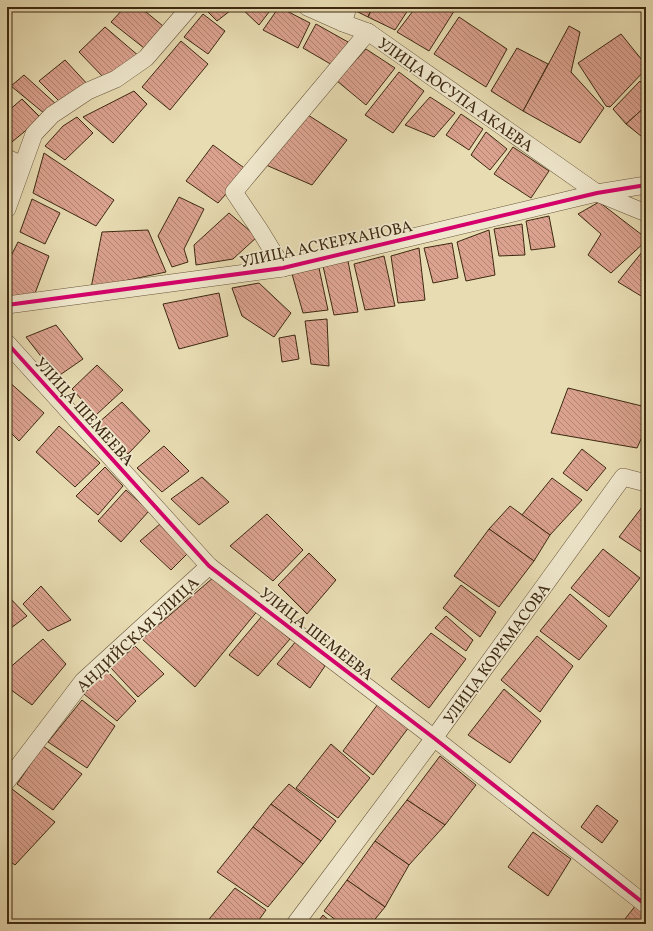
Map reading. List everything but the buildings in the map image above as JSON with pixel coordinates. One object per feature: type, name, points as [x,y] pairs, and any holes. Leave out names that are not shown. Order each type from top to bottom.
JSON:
[{"type":"street","points":[[7,209],[14,162],[34,134],[52,115],[88,91],[116,79],[146,58],[190,7]]},
{"type":"street","name":"УЛИЦА ЮСУПА АКАЕВА","points":[[307,7],[346,15],[597,193],[646,213]]},
{"type":"street","points":[[283,268],[234,192],[368,32]]},
{"type":"street","name":"УЛИЦА АСКЕРХАНОВА","points":[[7,305],[283,268],[597,193],[646,185]]},
{"type":"street","name":"УЛИЦА ШЕМЕЕВА","points":[[7,343],[209,566],[434,738],[646,906]]},
{"type":"street","name":"УЛИЦА КОРКМАСОВА","points":[[295,924],[434,738],[623,477],[646,483]]},
{"type":"street","name":"АНДИЙСКАЯ УЛИЦА","points":[[7,781],[83,681],[209,566]]},
{"type":"cycle path","points":[[7,305],[283,268],[597,193],[646,185]]},
{"type":"cycle path","points":[[7,343],[209,566],[434,738],[646,905]]}]
